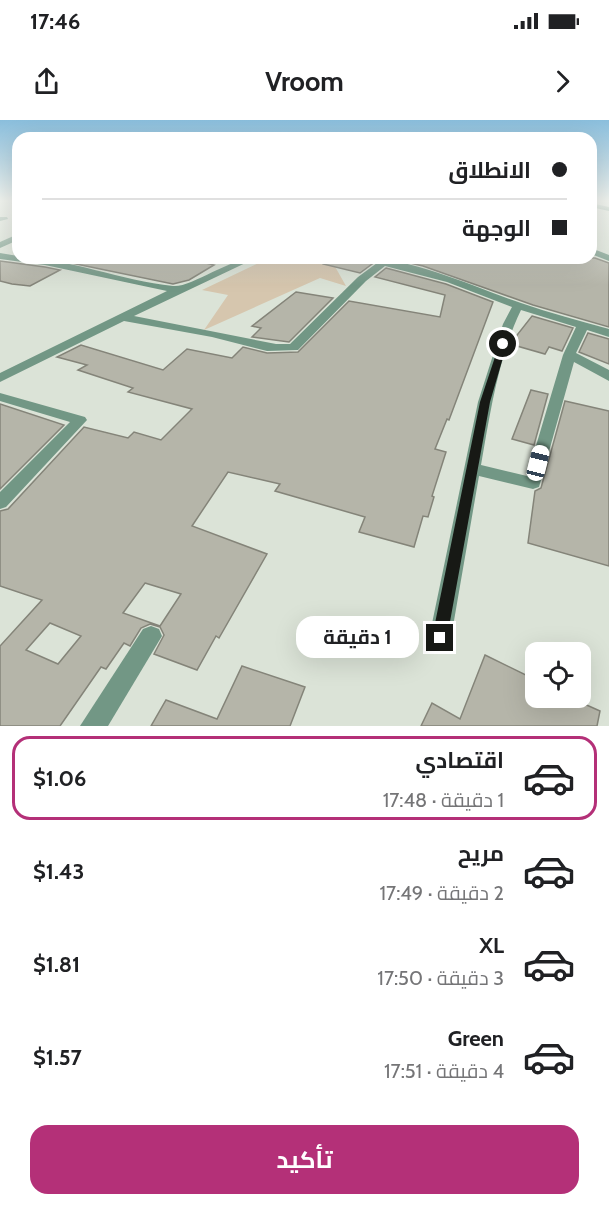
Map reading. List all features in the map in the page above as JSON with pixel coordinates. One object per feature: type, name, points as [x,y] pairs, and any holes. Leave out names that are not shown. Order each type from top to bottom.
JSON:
[{"type":"street","points":[[67,264],[177,290]]},
{"type":"street","points":[[0,378],[177,290],[237,264]]},
{"type":"street","points":[[122,317],[225,336],[255,345],[282,349],[294,347],[362,279],[381,264]]},
{"type":"street","points":[[392,264],[452,280],[518,306],[609,333]]},
{"type":"street","points":[[440,638],[485,402],[509,324],[518,306]]},
{"type":"street","points":[[474,469],[533,483],[569,356],[583,325]]},
{"type":"street","points":[[569,356],[600,369],[609,377]]},
{"type":"street","points":[[0,397],[80,420],[0,503]]},
{"type":"street","points":[[93,726],[151,636]]},
{"type":"shaded area","points":[[256,264],[334,264],[346,286],[320,278],[204,330],[228,295],[202,290]]},
{"type":"building","points":[[597,259],[609,263],[609,327],[533,305],[414,264],[597,264]]},
{"type":"building","points":[[0,261],[60,270],[30,286],[0,281]]},
{"type":"building","points":[[76,264],[214,265],[189,280],[173,284]]},
{"type":"building","points":[[323,264],[372,264],[360,273]]},
{"type":"building","points":[[386,268],[446,284],[493,302],[449,420],[447,419],[435,449],[446,452],[428,517],[423,516],[414,547],[359,532],[365,517],[275,491],[280,484],[228,472],[192,526],[267,554],[219,638],[216,636],[197,670],[154,654],[164,635],[160,627],[150,624],[141,628],[130,646],[124,643],[106,669],[101,667],[60,726],[0,726],[0,646],[42,600],[0,586],[0,511],[8,509],[84,427],[128,438],[134,432],[161,440],[192,409],[128,392],[133,388],[78,370],[87,365],[57,357],[81,345],[163,370],[187,349],[232,358],[243,347],[267,353],[298,352],[349,301],[440,317],[445,295],[375,277]],"holes":[[[145,583],[181,594],[160,626],[123,613]],[[50,623],[81,636],[58,664],[26,650]]]},
{"type":"building","points":[[296,292],[333,298],[289,342],[252,337],[261,328],[252,326]]},
{"type":"building","points":[[532,316],[573,328],[562,351],[549,347],[545,354],[510,344]]},
{"type":"building","points":[[588,333],[609,339],[609,364],[579,352]]},
{"type":"building","points":[[531,390],[548,394],[534,445],[512,439]]},
{"type":"building","points":[[565,401],[609,411],[609,566],[528,543],[535,491],[541,488]]},
{"type":"building","points":[[0,404],[64,425],[0,489]]},
{"type":"building","points":[[485,655],[525,675],[525,708],[591,707],[600,711],[597,726],[421,726],[432,703],[460,719]]},
{"type":"building","points":[[242,666],[305,687],[290,726],[151,726],[166,700],[217,719]]},
{"type":"route","points":[[440,638],[485,402],[503,344]]}]
